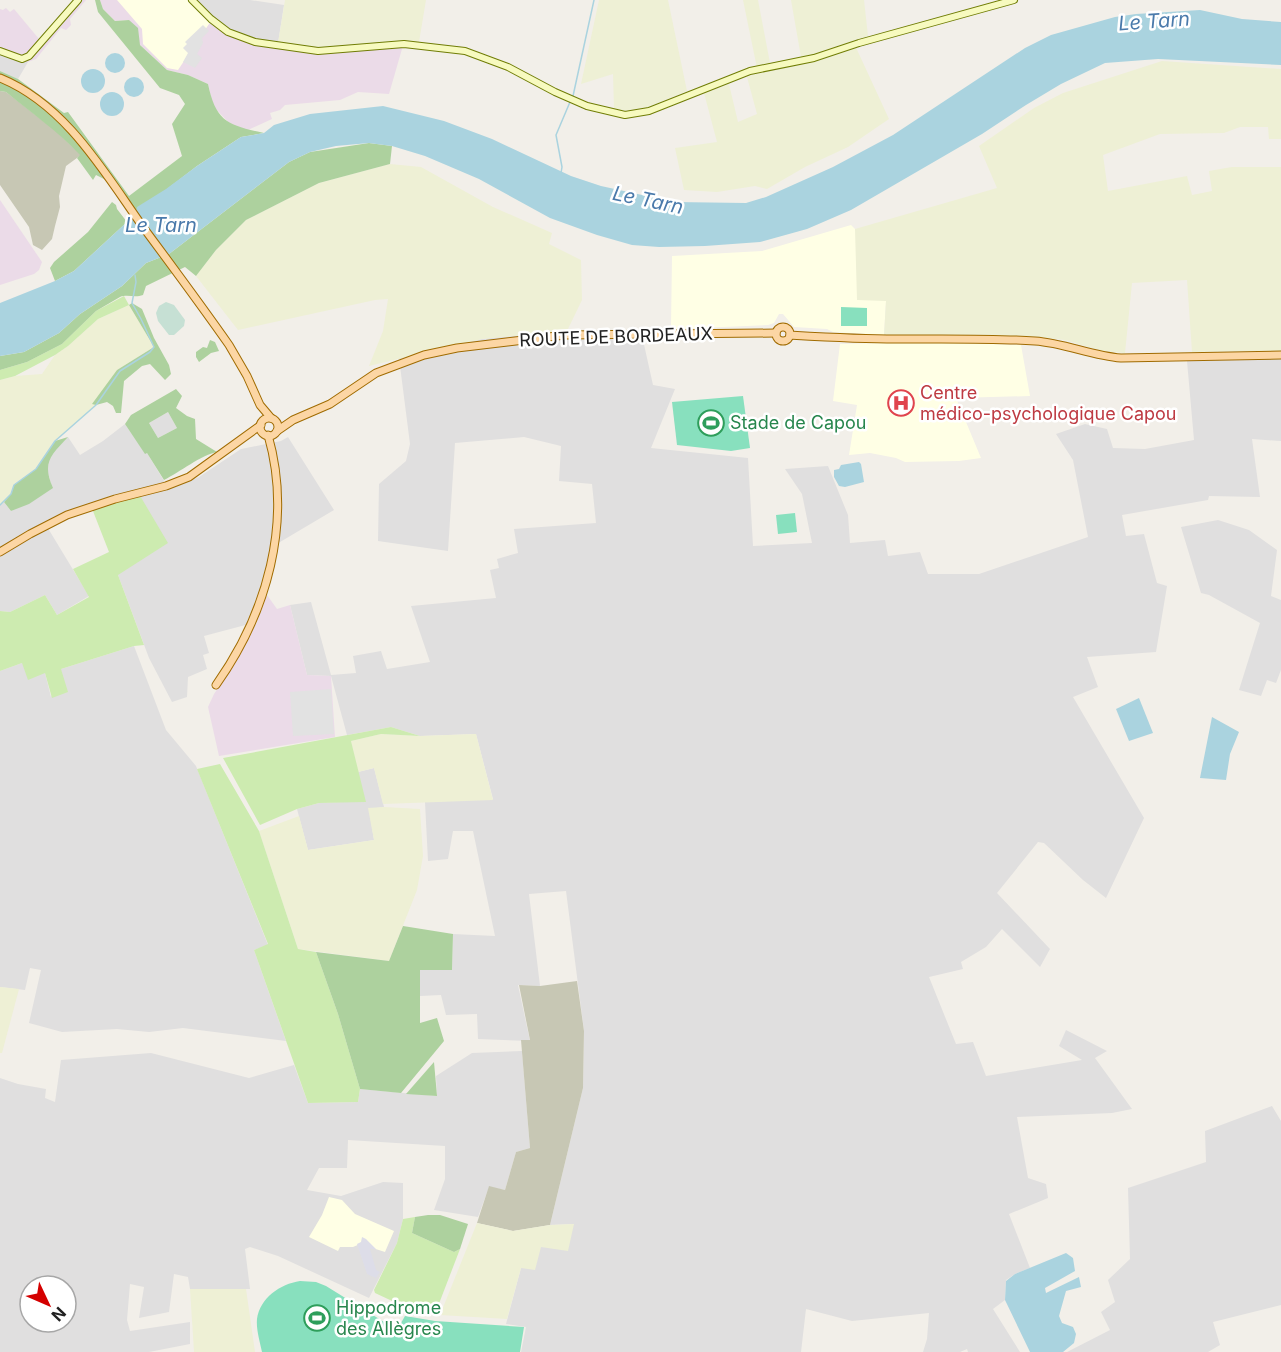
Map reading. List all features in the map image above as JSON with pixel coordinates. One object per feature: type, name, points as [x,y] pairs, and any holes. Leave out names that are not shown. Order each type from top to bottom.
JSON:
[{"type":"main road","points":[[0,51],[22,59],[29,56],[78,0]]},
{"type":"main road","points":[[192,0],[228,32],[255,42],[318,51],[404,44],[465,51],[508,67],[587,106],[625,115],[649,111],[750,71],[814,58],[870,39],[1014,0]]},
{"type":"main road","points":[[0,78],[29,94],[65,122],[120,194],[236,356],[260,405],[278,426],[272,433],[248,436]]},
{"type":"main road","name":"ROUTE DE BORDEAUX","points":[[272,433],[293,420],[326,406],[368,377],[429,354],[457,348],[565,335],[776,333],[778,340],[782,341],[787,340],[790,335],[1033,341],[1058,344],[1113,358],[1281,355]]},
{"type":"main road","points":[[260,405],[261,430],[272,433]]},
{"type":"main road","points":[[0,552],[67,515],[189,477],[248,436],[266,418],[273,419]]},
{"type":"main road","name":"ROUTE DE BORDEAUX","points":[[273,419],[293,420]]},
{"type":"main road","points":[[216,684],[244,642],[253,623],[273,559],[278,512],[272,433]]},
{"type":"shaded area","points":[[75,0],[86,0],[70,19],[71,25],[66,30],[61,28],[36,59],[28,62],[0,54],[0,9],[6,8],[10,12],[14,9],[39,39]]},
{"type":"shaded area","points":[[100,0],[195,0],[229,30],[246,37],[278,43],[348,46],[404,42],[389,94],[358,92],[340,100],[285,105],[280,110],[270,113],[272,119],[248,130],[232,126],[213,106],[208,84],[188,75],[167,70],[140,45],[129,20],[115,21],[103,9]]},
{"type":"shaded area","points":[[117,0],[190,0],[211,21],[178,70],[167,68],[143,44],[142,29]]},
{"type":"shaded area","points":[[195,0],[250,0],[284,5],[278,43],[246,37],[229,30]]},
{"type":"shaded area","points":[[285,0],[426,0],[419,42],[369,43],[326,48],[278,43]]},
{"type":"shaded area","points":[[599,0],[668,0],[687,91],[641,110],[629,111],[614,109],[613,74],[581,84]]},
{"type":"shaded area","points":[[743,0],[758,0],[770,63],[801,57],[791,0],[864,0],[868,36],[853,41],[889,119],[848,147],[805,167],[767,189],[755,186],[717,192],[684,190],[675,148],[717,142],[704,93],[729,84],[738,122],[757,114],[747,77],[758,73]]},
{"type":"shaded area","points":[[203,25],[209,31],[202,38],[203,43],[197,54],[202,58],[195,68],[183,62],[188,53],[183,48],[187,44],[185,42]]},
{"type":"shaded area","points":[[0,54],[28,62],[18,79],[0,71]]},
{"type":"shaded area","points":[[1162,61],[1281,69],[1281,139],[1269,139],[1268,127],[1240,127],[1224,133],[1160,134],[1103,155],[1108,191],[1187,176],[1192,195],[1212,191],[1209,171],[1232,167],[1281,167],[1281,351],[1192,352],[1187,280],[1132,283],[1125,353],[1102,351],[1065,340],[1034,337],[884,335],[886,301],[857,300],[855,229],[997,188],[979,146],[1034,108],[1063,93]]},
{"type":"shaded area","points":[[0,91],[6,92],[56,131],[81,155],[66,166],[59,196],[60,207],[52,239],[42,250],[33,245],[29,227],[0,185]]},
{"type":"shaded area","points":[[390,164],[421,167],[493,207],[552,233],[549,244],[581,260],[582,300],[567,331],[482,339],[369,366],[383,331],[388,299],[238,330],[196,276],[216,250],[246,220],[319,183]]},
{"type":"shaded area","points":[[0,200],[42,262],[39,270],[34,274],[0,285]]},
{"type":"shaded area","points":[[851,225],[855,229],[886,301],[884,335],[794,327],[783,314],[779,314],[774,323],[768,325],[676,329],[671,327],[672,256],[762,251]]},
{"type":"shaded area","points":[[166,302],[174,305],[185,320],[184,326],[174,335],[169,335],[158,321],[156,313],[159,306]]},
{"type":"shaded area","points":[[129,305],[154,347],[117,370],[96,405],[55,441],[36,469],[15,485],[11,494],[0,505],[0,380],[15,376],[42,374],[55,355],[98,319]]},
{"type":"shaded area","points":[[567,331],[641,331],[653,385],[675,389],[651,448],[748,458],[753,546],[812,543],[802,494],[785,469],[828,466],[848,515],[850,543],[885,540],[888,556],[920,552],[928,574],[979,574],[1088,537],[1073,460],[1056,434],[1085,424],[1107,429],[1113,448],[1145,449],[1194,440],[1187,361],[1281,358],[1281,441],[1252,439],[1260,497],[1209,496],[1208,500],[1122,515],[1126,536],[1144,534],[1157,583],[1167,586],[1156,652],[1087,657],[1098,687],[1073,697],[1144,818],[1106,898],[1044,843],[1038,842],[997,893],[1050,949],[1040,967],[1002,929],[986,947],[961,962],[963,969],[929,977],[956,1044],[973,1042],[986,1076],[1082,1060],[1059,1046],[1066,1030],[1107,1051],[1095,1058],[1132,1109],[1112,1113],[1017,1117],[1028,1178],[1046,1184],[1048,1198],[1009,1214],[1030,1268],[1006,1280],[1005,1300],[993,1309],[1020,1352],[968,1352],[967,1349],[960,1352],[923,1352],[927,1339],[929,1313],[852,1321],[806,1309],[801,1352],[521,1352],[526,1327],[506,1324],[521,1268],[541,1246],[574,1224],[550,1225],[583,1088],[584,1031],[566,891],[529,894],[540,986],[518,985],[530,1041],[478,1039],[477,1014],[446,1015],[441,995],[420,996],[420,970],[452,970],[453,934],[495,936],[473,831],[453,831],[448,859],[428,861],[425,802],[493,799],[476,734],[420,736],[391,727],[347,735],[331,676],[307,675],[290,605],[311,602],[331,675],[356,673],[353,656],[381,651],[387,669],[430,662],[411,606],[496,598],[490,570],[499,568],[497,559],[518,553],[514,529],[596,523],[592,484],[559,481],[561,446],[524,437],[455,443],[448,551],[378,541],[379,484],[406,461],[410,444],[399,358],[482,339]]},
{"type":"shaded area","name":"Centre médico-psychologique Capou","points":[[935,342],[1021,345],[1030,396],[956,398],[981,458],[959,461],[905,462],[870,453],[849,455],[857,405],[833,401],[840,344]]},
{"type":"shaded area","points":[[168,412],[177,428],[158,438],[149,423]]},
{"type":"shaded area","points":[[125,424],[147,453],[169,489],[199,477],[241,449],[281,441],[288,437],[334,510],[275,545],[253,623],[204,636],[209,653],[203,655],[207,669],[188,677],[187,697],[172,702],[149,658],[118,575],[138,494],[46,525],[89,596],[57,615],[45,595],[10,612],[0,611],[0,505],[4,502],[11,511],[51,484],[46,466],[53,452],[68,437],[80,455]]},
{"type":"shaded area","points":[[1218,520],[1249,530],[1277,550],[1271,596],[1281,600],[1281,670],[1276,683],[1267,680],[1261,696],[1239,690],[1260,623],[1209,595],[1201,593],[1181,527]]},
{"type":"shaded area","points":[[267,595],[277,609],[290,605],[307,675],[331,676],[335,737],[219,756],[208,707],[240,655],[257,622]]},
{"type":"shaded area","points":[[134,646],[166,730],[196,766],[268,945],[254,950],[286,1041],[183,1028],[149,1032],[117,1029],[62,1032],[29,1023],[41,970],[30,968],[25,990],[0,987],[0,671],[22,663],[45,673],[51,697],[61,669]]},
{"type":"shaded area","points":[[331,689],[334,734],[293,736],[290,692]]},
{"type":"shaded area","points":[[381,734],[420,736],[476,734],[493,800],[383,804],[374,768],[358,772],[351,741]]},
{"type":"shaded area","points":[[374,768],[384,807],[369,809],[374,840],[308,850],[297,809],[319,803],[365,801],[358,772]]},
{"type":"shaded area","points":[[368,808],[420,809],[423,856],[417,890],[389,961],[298,949],[259,831],[299,816],[308,850],[374,840]]},
{"type":"shaded area","points":[[577,981],[584,1031],[583,1088],[550,1225],[513,1231],[477,1223],[489,1186],[505,1190],[516,1152],[530,1148],[521,1040],[530,1040],[519,985],[540,986]]},
{"type":"shaded area","points":[[0,987],[19,989],[2,1053],[0,1053]]},
{"type":"shaded area","points":[[522,1051],[530,1148],[516,1152],[505,1190],[489,1187],[478,1217],[434,1210],[445,1179],[445,1146],[348,1140],[347,1168],[319,1168],[307,1190],[341,1196],[383,1182],[403,1183],[403,1219],[397,1243],[369,1298],[278,1256],[250,1247],[245,1249],[250,1289],[190,1289],[188,1277],[174,1274],[169,1312],[139,1318],[144,1287],[130,1284],[127,1320],[130,1331],[190,1322],[190,1344],[149,1352],[0,1352],[0,1078],[46,1089],[45,1098],[55,1102],[61,1060],[151,1053],[249,1078],[294,1065],[308,1103],[358,1102],[360,1089],[437,1096],[436,1076],[472,1053]]},
{"type":"shaded area","points":[[1272,1106],[1281,1121],[1281,1305],[1213,1322],[1220,1345],[1208,1352],[1067,1352],[1110,1330],[1101,1312],[1115,1302],[1108,1280],[1130,1259],[1128,1188],[1206,1162],[1205,1131]]},
{"type":"shaded area","points":[[329,1197],[342,1200],[355,1214],[394,1231],[385,1252],[360,1244],[353,1247],[340,1247],[338,1251],[309,1237]]},
{"type":"shaded area","points":[[477,1223],[513,1231],[574,1224],[568,1251],[541,1247],[535,1270],[521,1268],[507,1319],[440,1315]]},
{"type":"shaded area","points":[[362,1237],[376,1249],[370,1249],[376,1270],[380,1272],[376,1278],[367,1274],[357,1244],[361,1242]]},
{"type":"shaded area","points":[[190,1289],[246,1289],[255,1352],[194,1352]]},
{"type":"green space","points":[[95,0],[100,0],[103,9],[115,21],[129,20],[138,28],[140,45],[167,70],[188,75],[208,84],[215,107],[225,120],[264,133],[241,137],[197,166],[136,213],[110,177],[106,180],[96,175],[93,180],[77,158],[80,155],[72,146],[6,92],[0,91],[0,71],[18,79],[64,113],[68,112],[129,196],[182,156],[172,124],[185,104],[179,95],[160,88],[98,12]]},
{"type":"green space","points":[[369,143],[392,146],[390,164],[319,183],[246,220],[216,250],[196,276],[185,267],[146,286],[143,295],[120,297],[96,311],[62,344],[27,362],[0,370],[0,356],[24,352],[59,333],[80,314],[122,286],[146,263],[169,254],[289,162],[310,152]]},
{"type":"green space","points":[[112,202],[127,222],[74,271],[55,281],[50,268],[54,262],[88,232]]},
{"type":"green space","points":[[124,296],[129,305],[98,319],[55,355],[15,376],[0,380],[0,370],[27,362],[62,344],[96,311]]},
{"type":"green space","points":[[132,303],[142,309],[169,365],[171,374],[165,380],[150,364],[142,366],[124,381],[121,413],[116,413],[113,406],[107,402],[92,404],[117,370],[154,347],[129,305]]},
{"type":"green space","points":[[841,307],[867,308],[867,326],[841,326]]},
{"type":"green space","points":[[210,340],[215,342],[219,351],[211,353],[199,362],[196,352],[203,347],[207,348]]},
{"type":"green space","points":[[176,389],[182,396],[176,408],[195,419],[196,439],[217,452],[197,460],[164,480],[125,424],[131,415]],"holes":[[[168,412],[177,428],[158,438],[149,423]]]},
{"type":"green space","name":"Stade de Capou","points":[[743,396],[750,448],[731,451],[677,445],[672,402]]},
{"type":"green space","points":[[68,437],[52,455],[48,466],[53,488],[29,504],[11,511],[4,502],[11,494],[14,485],[36,469],[55,441]]},
{"type":"green space","points":[[139,494],[168,543],[118,575],[144,645],[134,646],[61,669],[68,692],[52,698],[45,673],[28,680],[22,663],[0,671],[0,611],[10,612],[45,595],[57,615],[89,597],[73,569],[109,552],[91,506]]},
{"type":"green space","points":[[795,513],[797,532],[778,534],[776,515]]},
{"type":"green space","points":[[391,727],[420,736],[381,734],[351,741],[366,802],[319,803],[297,809],[260,825],[223,758]]},
{"type":"green space","points":[[220,764],[259,831],[298,949],[316,952],[338,1014],[360,1089],[358,1102],[308,1103],[254,950],[268,944],[197,769]]},
{"type":"green space","points":[[403,926],[453,934],[452,970],[420,970],[420,1023],[437,1018],[444,1041],[401,1093],[360,1089],[338,1014],[316,952],[389,961]]},
{"type":"green space","points":[[434,1062],[437,1096],[406,1094]]},
{"type":"green space","points":[[440,1215],[468,1224],[460,1249],[454,1252],[412,1233],[415,1217]]},
{"type":"green space","points":[[415,1217],[412,1233],[454,1252],[460,1249],[435,1314],[418,1313],[375,1293],[374,1290],[397,1243],[403,1219]]},
{"type":"green space","name":"Hippodrome des Allègres","points":[[300,1281],[316,1282],[326,1286],[397,1330],[405,1316],[435,1321],[524,1327],[520,1352],[262,1352],[257,1319],[262,1305],[278,1289]]},
{"type":"water","name":"Le Tarn","points":[[1200,10],[1242,19],[1281,22],[1281,65],[1158,59],[1105,63],[1061,84],[982,134],[851,210],[807,229],[760,242],[705,246],[632,245],[550,218],[479,179],[425,156],[392,146],[369,143],[336,146],[310,152],[289,162],[169,254],[146,263],[122,286],[80,314],[59,333],[24,352],[0,356],[0,303],[74,271],[136,213],[137,207],[241,137],[264,133],[274,125],[310,114],[383,106],[444,121],[492,139],[571,176],[601,186],[674,202],[746,203],[766,197],[833,167],[893,135],[1025,48],[1051,35],[1115,17]]},
{"type":"water","points":[[115,53],[122,56],[125,63],[122,70],[115,73],[108,70],[105,63],[108,56]]},
{"type":"water","points":[[93,69],[98,70],[104,76],[104,86],[98,92],[93,93],[88,92],[82,86],[81,81],[82,76],[88,70]]},
{"type":"water","points":[[134,77],[141,80],[144,87],[141,94],[134,97],[127,94],[124,87],[127,80]]},
{"type":"water","points":[[112,92],[117,93],[123,99],[123,109],[117,115],[112,116],[107,115],[101,109],[100,104],[101,99],[107,93]]},
{"type":"water","points":[[859,462],[864,482],[845,487],[839,486],[834,477],[834,470],[839,469],[841,465]]},
{"type":"water","points":[[1139,698],[1153,733],[1129,741],[1116,709]]},
{"type":"water","points":[[1212,717],[1239,732],[1230,754],[1226,780],[1200,778]]},
{"type":"water","points":[[1066,1253],[1073,1258],[1075,1271],[1045,1288],[1046,1293],[1079,1277],[1081,1287],[1066,1291],[1059,1316],[1062,1323],[1073,1327],[1076,1334],[1074,1343],[1063,1352],[1030,1352],[1005,1300],[1006,1281],[1015,1274]]},
{"type":"waterway","points":[[573,96],[594,0]]},
{"type":"waterway","points":[[561,173],[556,135],[570,102]]},
{"type":"waterway","points":[[0,505],[11,494],[14,485],[36,469],[55,441],[96,405],[120,371],[154,347],[132,303],[135,275]]},
{"type":"place","name":"Centre médico-psychologique Capou","points":[[901,403]]},
{"type":"place","name":"Stade de Capou","points":[[711,423]]},
{"type":"place","name":"Hippodrome des Allègres","points":[[317,1318]]}]
